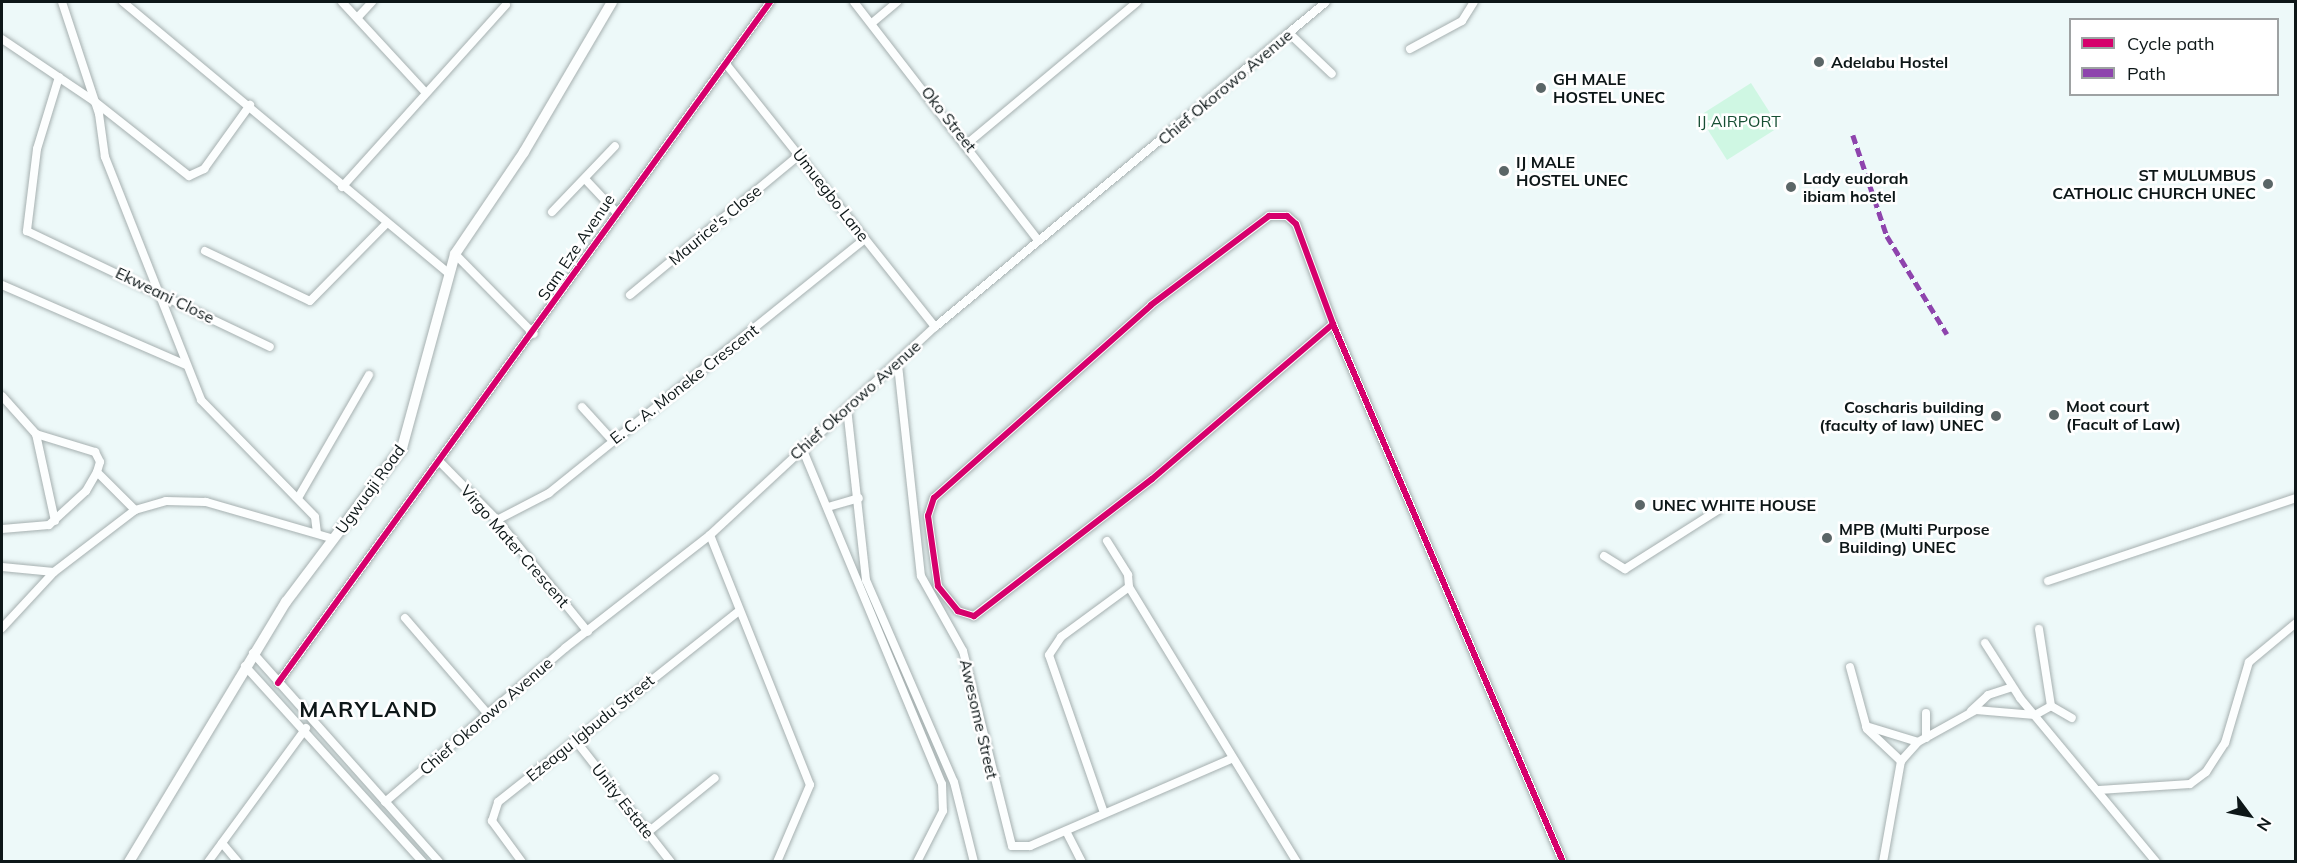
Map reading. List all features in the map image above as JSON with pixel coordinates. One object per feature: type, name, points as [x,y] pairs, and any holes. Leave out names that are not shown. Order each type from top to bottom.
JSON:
[{"type":"main road","name":"Ugwuaji Road","points":[[129,861],[253,653],[334,539],[388,471],[409,434],[447,272],[455,254],[524,152],[612,2]]},
{"type":"street","points":[[62,2],[94,101],[105,158],[186,365],[208,411],[315,517],[316,533]]},
{"type":"street","points":[[123,2],[250,105],[342,187],[447,272]]},
{"type":"street","points":[[342,2],[425,92]]},
{"type":"street","points":[[358,17],[372,2]]},
{"type":"street","name":"Sam Eze Avenue","points":[[278,683],[534,334],[616,212],[770,2]]},
{"type":"street","name":"Oko Street","points":[[854,2],[968,143],[1039,241]]},
{"type":"street","points":[[872,23],[897,2]]},
{"type":"street","points":[[968,143],[1137,2]]},
{"type":"street","name":"Chief Okorowo Avenue","points":[[385,802],[487,713],[710,535],[802,448],[898,365],[935,327],[1326,2]]},
{"type":"street","points":[[1410,49],[1462,21],[1474,2]]},
{"type":"street","points":[[342,187],[506,4]]},
{"type":"street","points":[[1288,33],[1332,74]]},
{"type":"street","points":[[2,39],[94,101],[194,176],[250,105]]},
{"type":"street","name":"Umuegbo Lane","points":[[726,64],[935,327]]},
{"type":"street","name":"Ekweani Close","points":[[59,77],[37,149],[38,170],[26,222],[27,231],[156,289],[270,347]]},
{"type":"street","points":[[552,212],[615,146]]},
{"type":"street","name":"Maurice's Close","points":[[630,295],[799,155]]},
{"type":"street","points":[[585,179],[616,212]]},
{"type":"street","points":[[1333,324],[1152,479],[974,616],[958,611],[938,586],[928,516],[934,498],[1111,337],[1269,216],[1279,213],[1296,224],[1333,324],[1563,861]]},
{"type":"street","points":[[205,251],[310,301],[387,224]]},
{"type":"street","name":"E. C. A. Moneke Crescent","points":[[497,520],[549,493],[865,238]]},
{"type":"street","points":[[455,254],[534,334]]},
{"type":"street","points":[[2,285],[186,365]]},
{"type":"street","name":"Awesome Street","points":[[898,365],[921,576],[963,651],[1008,840],[1020,848],[1066,831],[1231,759]]},
{"type":"street","points":[[298,498],[369,375]]},
{"type":"street","points":[[2,396],[36,434],[54,521]]},
{"type":"street","points":[[582,407],[612,440]]},
{"type":"street","points":[[847,408],[859,498],[866,580],[954,782],[974,861]]},
{"type":"street","points":[[2,529],[54,521],[86,491],[97,472],[100,462],[95,452],[36,434]]},
{"type":"street","points":[[802,448],[942,784],[943,812],[917,861]]},
{"type":"street","name":"Virgo Mater Crescent","points":[[440,462],[497,520],[588,632]]},
{"type":"street","points":[[97,472],[135,510]]},
{"type":"street","points":[[828,507],[859,498]]},
{"type":"street","points":[[2048,581],[2295,498]]},
{"type":"street","points":[[2,628],[54,572],[135,510],[166,501],[206,502],[334,539]]},
{"type":"street","points":[[1604,556],[1625,569],[1718,510]]},
{"type":"street","points":[[710,535],[738,612],[810,785],[777,861]]},
{"type":"street","points":[[1107,541],[1128,575],[1129,587],[1231,759],[1295,861]]},
{"type":"street","points":[[2,567],[54,572]]},
{"type":"street","points":[[1104,813],[1049,655],[1061,638],[1129,587]]},
{"type":"street","name":"Ezeagu Igbudu Street","points":[[522,861],[492,821],[494,810],[576,741],[738,612]]},
{"type":"street","points":[[405,618],[487,713]]},
{"type":"street","points":[[2099,790],[2190,784],[2206,772],[2225,744],[2249,662],[2295,623]]},
{"type":"street","points":[[2039,629],[2051,706]]},
{"type":"street","points":[[1985,643],[2012,687],[2156,861]]},
{"type":"street","points":[[253,653],[438,861]]},
{"type":"street","points":[[245,666],[306,728],[423,861]]},
{"type":"street","points":[[1850,667],[1866,726],[1901,761]]},
{"type":"street","points":[[1883,861],[1901,761],[1918,742],[1970,712],[1988,695],[2012,687]]},
{"type":"street","points":[[1970,712],[1994,708],[2035,715],[2051,706]]},
{"type":"street","points":[[2051,706],[2072,718]]},
{"type":"street","points":[[1926,713],[1926,738]]},
{"type":"street","points":[[1866,726],[1918,742]]},
{"type":"street","points":[[208,861],[306,728]]},
{"type":"street","name":"Unity Estate","points":[[576,741],[646,833],[671,861]]},
{"type":"street","points":[[646,833],[715,778]]},
{"type":"street","points":[[1066,831],[1082,861]]},
{"type":"street","points":[[222,843],[238,861]]},
{"type":"green space","name":"IJ AIRPORT","points":[[1751,83],[1779,127],[1727,160],[1699,116]]},
{"type":"marked path","points":[[1853,135],[1887,236],[1947,334]]},
{"type":"cycle path","points":[[278,683],[770,2]]},
{"type":"cycle path","points":[[1333,324],[1152,479],[974,616],[958,611],[938,586],[928,516],[934,498],[1151,305],[1269,216],[1287,216],[1296,224],[1333,324],[1563,862]]},
{"type":"place","name":"Adelabu Hostel","points":[[1819,62]]},
{"type":"place","name":"GH MALE HOSTEL UNEC","points":[[1541,88]]},
{"type":"place","name":"IJ MALE HOSTEL UNEC","points":[[1504,171]]},
{"type":"place","name":"ST MULUMBUS CATHOLIC CHURCH UNEC","points":[[2268,184]]},
{"type":"place","name":"Lady eudorah ibiam hostel","points":[[1791,187]]},
{"type":"place","name":"Moot court (Facult of Law)","points":[[2054,415]]},
{"type":"place","name":"Coscharis building (faculty of law) UNEC","points":[[1996,416]]},
{"type":"place","name":"UNEC WHITE HOUSE","points":[[1640,505]]},
{"type":"place","name":"MPB (Multi Purpose Building) UNEC","points":[[1827,538]]},
{"type":"district","name":"MARYLAND","points":[[369,710]]}]
